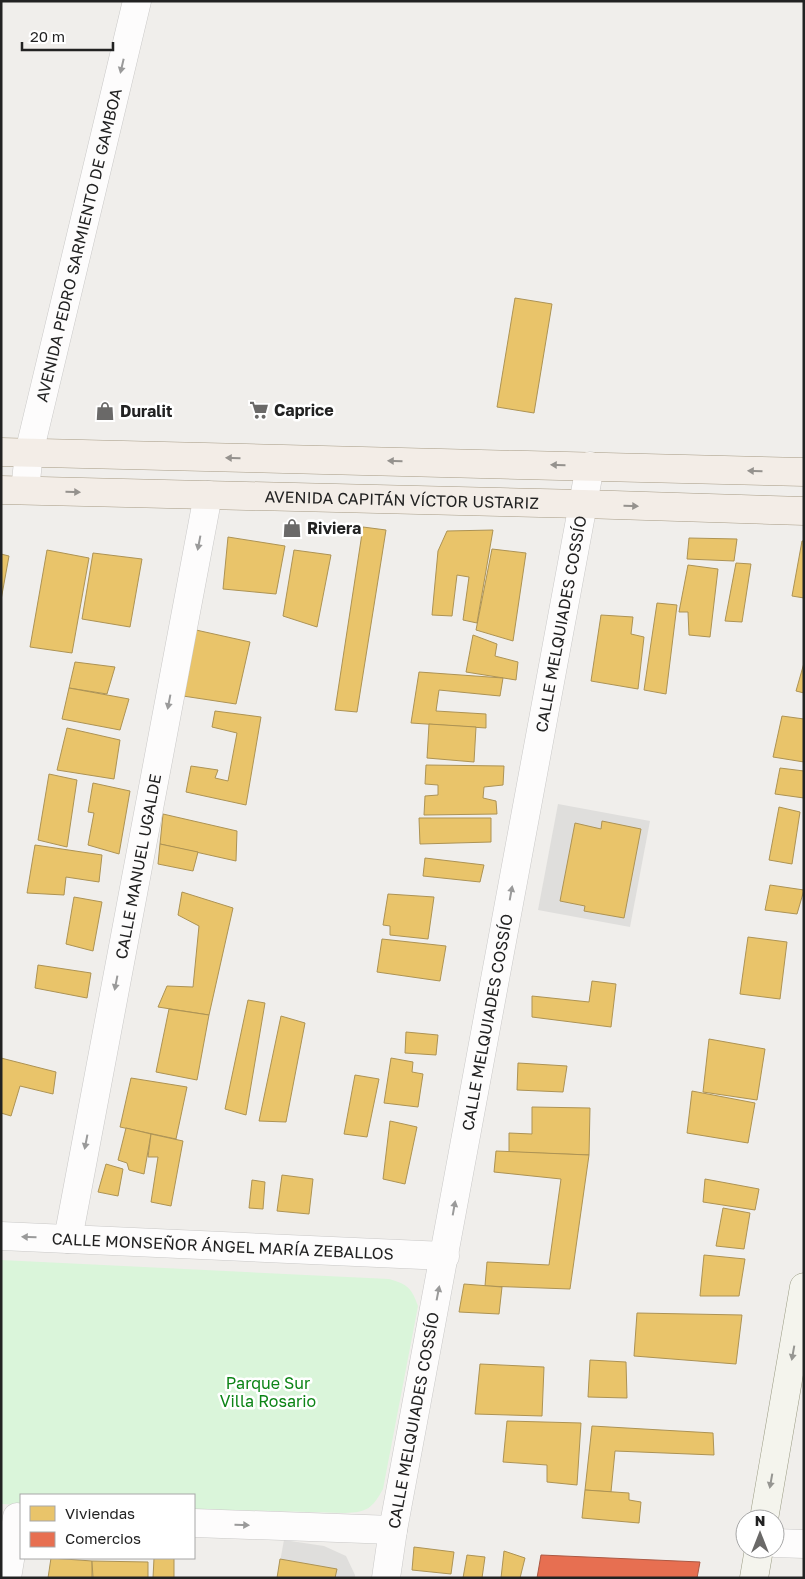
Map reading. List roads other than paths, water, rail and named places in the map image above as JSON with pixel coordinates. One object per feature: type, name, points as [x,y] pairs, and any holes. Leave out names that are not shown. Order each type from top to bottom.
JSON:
[{"type":"main road","points":[[1,452],[804,472]]},
{"type":"main road","name":"AVENIDA CAPITÁN VÍCTOR USTARIZ","points":[[13,490],[804,511]]},
{"type":"main road","points":[[766,1509],[804,1287]]},
{"type":"main road","points":[[754,1578],[757,1559]]},
{"type":"street","name":"AVENIDA PEDRO SARMIENTO DE GAMBOA","points":[[13,490],[29,453],[137,1]]},
{"type":"street","name":"CALLE MELQUIADES COSSÍO","points":[[386,1578],[393,1530],[590,466]]},
{"type":"street","name":"CALLE MANUEL UGALDE","points":[[68,1239],[208,495]]},
{"type":"street","name":"CALLE MONSEÑOR ÁNGEL MARÍA ZEBALLOS","points":[[1,1236],[445,1256]]},
{"type":"street","points":[[7,1578],[13,1517]]},
{"type":"street","points":[[195,1524],[393,1530]]},
{"type":"street","points":[[785,1543],[804,1544]]},
{"type":"place","name":"Caprice","points":[[259,410]]},
{"type":"place","name":"Duralit","points":[[105,411]]},
{"type":"place","name":"Riviera","points":[[292,528]]},
{"type":"park label","name":"Parque Sur Villa Rosario","points":[[268,1392]]}]
